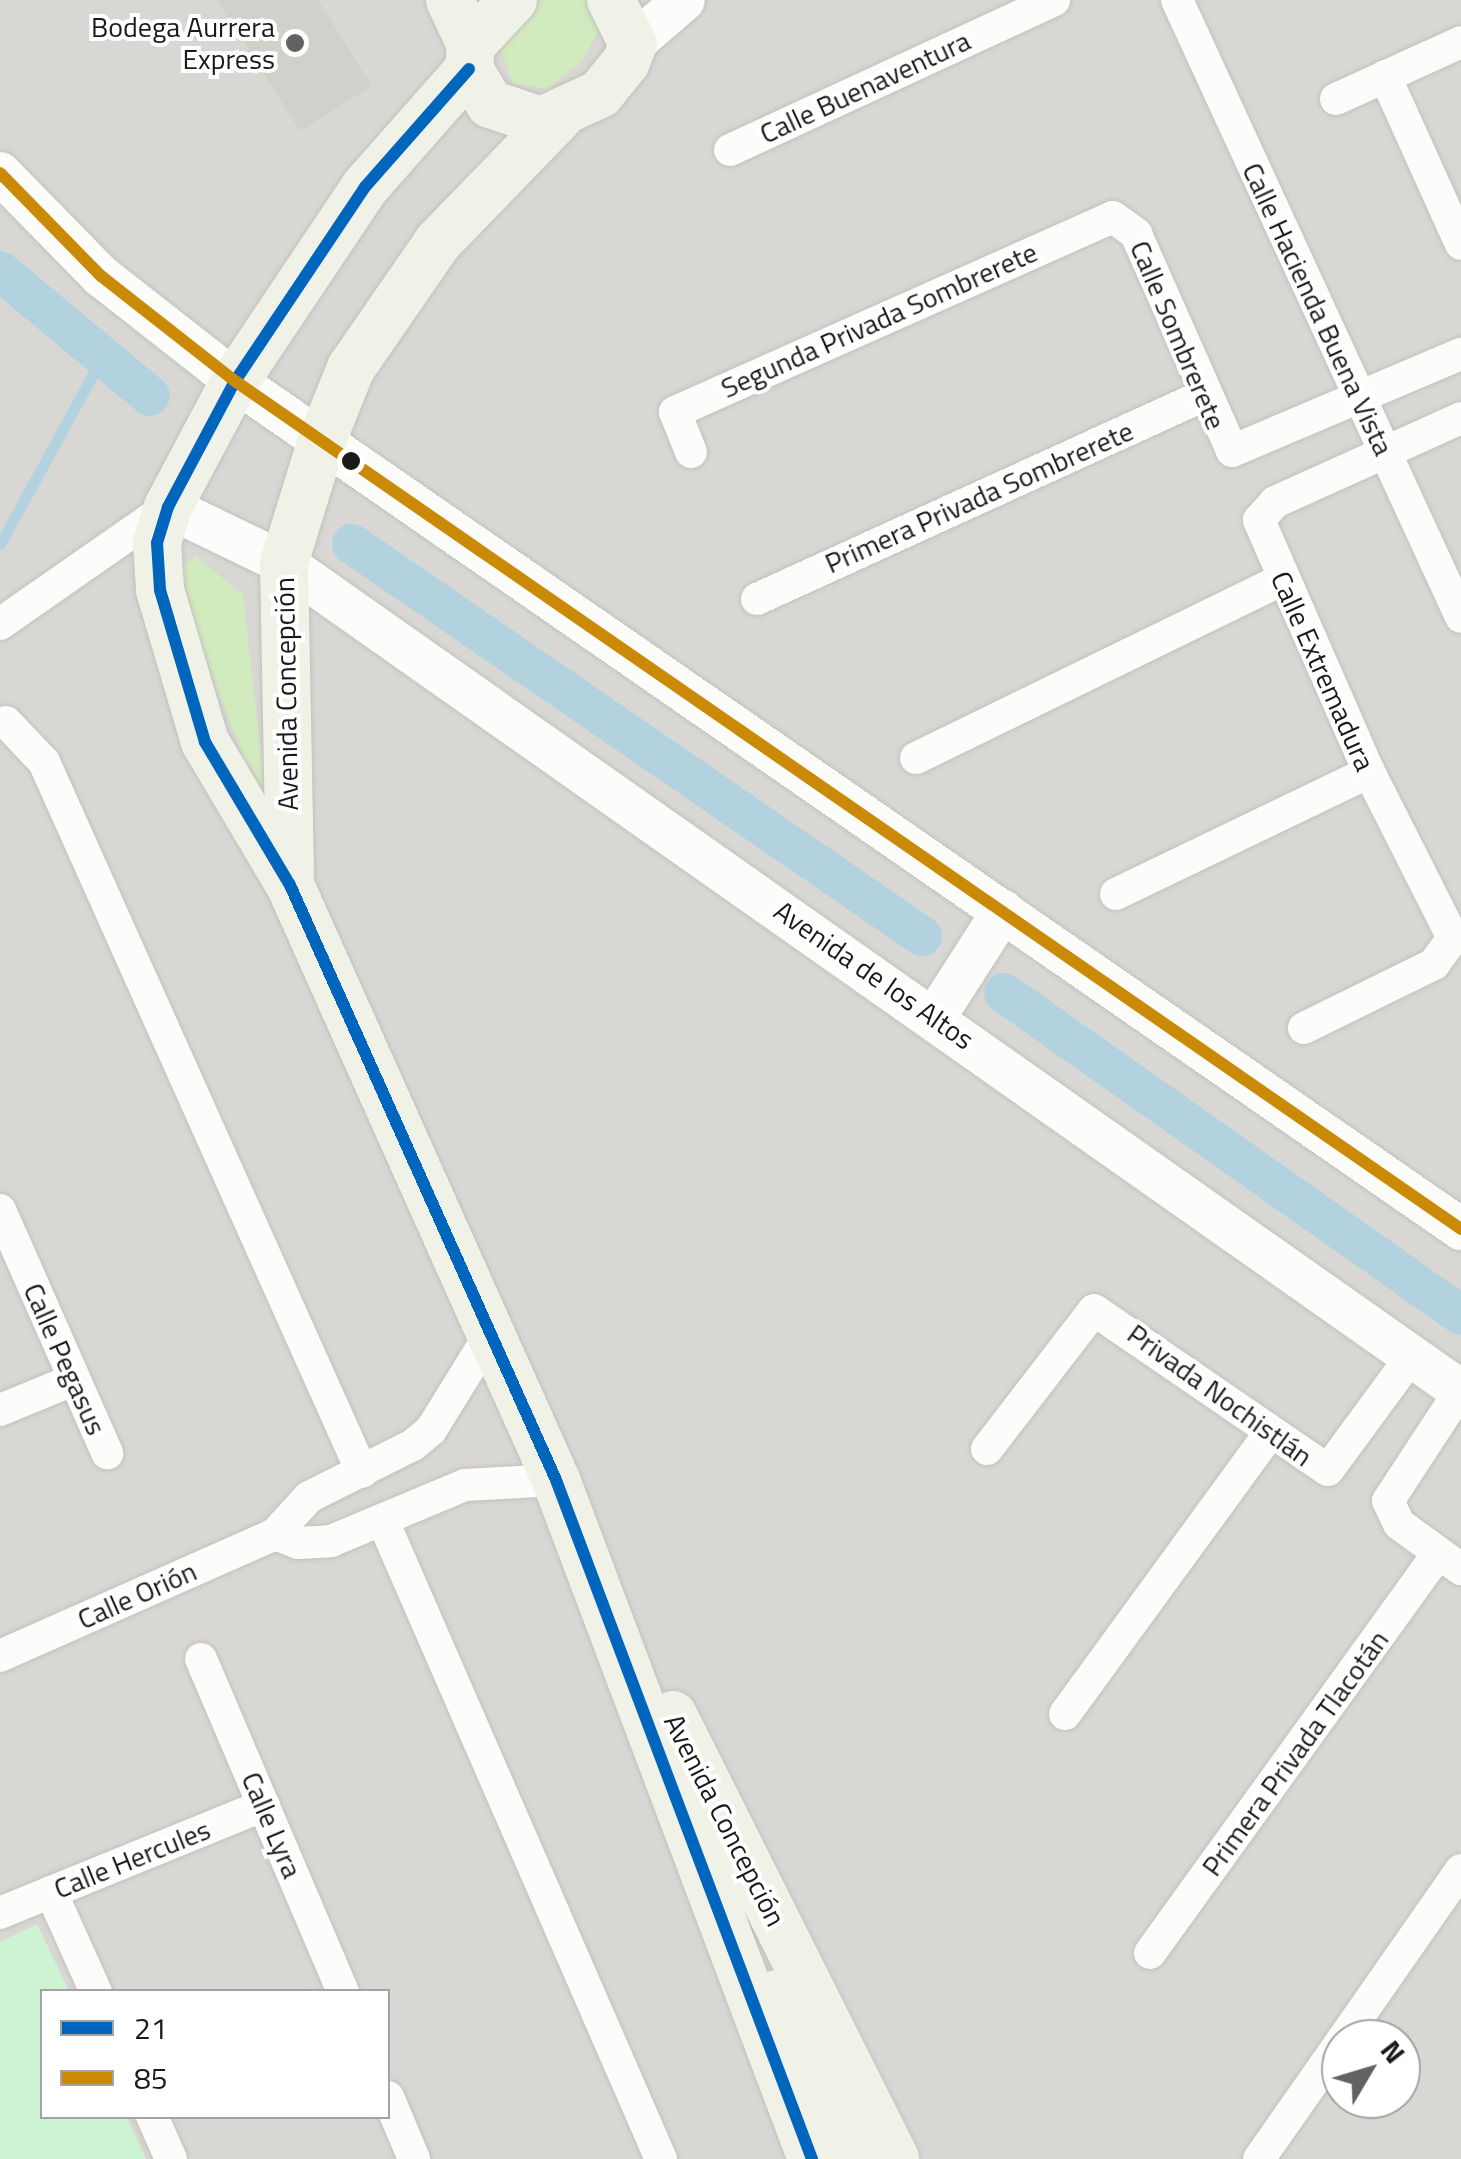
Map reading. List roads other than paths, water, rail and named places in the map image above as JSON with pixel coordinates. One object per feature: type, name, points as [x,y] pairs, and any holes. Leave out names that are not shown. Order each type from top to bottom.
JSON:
[{"type":"main road","points":[[450,0],[490,104],[510,116],[560,116]]},
{"type":"main road","name":"Avenida Concepción","points":[[513,0],[366,187],[235,381],[168,506],[157,542],[172,646],[205,742],[290,885],[556,1480],[895,2159]]},
{"type":"main road","points":[[611,0],[633,44]]},
{"type":"main road","name":"Avenida Concepción","points":[[290,885],[284,563],[322,440],[351,368],[438,242],[560,116],[600,94],[633,44]]},
{"type":"main road","name":"Avenida Concepción","points":[[556,1480],[812,2159]]},
{"type":"main road","name":"Avenida Concepción","points":[[638,1696],[855,2159]]},
{"type":"street","points":[[633,44],[684,0]]},
{"type":"street","name":"Calle Buenaventura","points":[[730,150],[1054,0]]},
{"type":"street","name":"Calle Hacienda Buena Vista","points":[[1177,0],[1461,616]]},
{"type":"street","points":[[1336,99],[1461,42]]},
{"type":"street","points":[[1385,76],[1461,244]]},
{"type":"street","points":[[0,173],[101,276],[235,381],[1461,1229]]},
{"type":"street","name":"Segunda Privada Sombrerete","points":[[691,452],[675,412],[1104,218],[1122,219]]},
{"type":"street","name":"Calle Sombrerete","points":[[1122,219],[1202,396],[1232,451],[1360,401]]},
{"type":"street","points":[[1360,401],[1461,354]]},
{"type":"street","name":"Primera Privada Sombrerete","points":[[757,598],[1202,396]]},
{"type":"street","name":"Calle Extremadura","points":[[1304,1028],[1453,948],[1450,927],[1368,772],[1260,527],[1268,507],[1461,418]]},
{"type":"street","points":[[0,624],[168,506]]},
{"type":"street","name":"Avenida de los Altos","points":[[168,506],[284,563],[935,1017],[1461,1391]]},
{"type":"street","points":[[916,758],[1282,580]]},
{"type":"street","points":[[6,722],[44,762],[362,1472]]},
{"type":"street","points":[[1116,894],[1368,772]]},
{"type":"street","points":[[935,1017],[1003,911]]},
{"type":"street","name":"Calle Pegasus","points":[[0,1210],[107,1453]]},
{"type":"street","name":"Privada Nochistlán","points":[[986,1449],[1094,1310],[1268,1436],[1328,1470],[1412,1357]]},
{"type":"street","name":"Calle Orión","points":[[0,1656],[275,1534],[309,1497],[362,1472],[431,1430],[491,1333]]},
{"type":"street","points":[[0,1410],[74,1380]]},
{"type":"street","points":[[1450,1561],[1398,1524],[1388,1501],[1461,1391]]},
{"type":"street","points":[[1066,1714],[1268,1436]]},
{"type":"street","points":[[275,1534],[298,1543],[330,1541],[465,1486],[556,1480]]},
{"type":"street","points":[[383,1522],[661,2159]]},
{"type":"street","name":"Primera Privada Tlacotán","points":[[1150,1953],[1450,1561]]},
{"type":"street","name":"Calle Lyra","points":[[202,1659],[342,1989]]},
{"type":"street","name":"Calle Hercules","points":[[0,1913],[264,1804]]},
{"type":"street","points":[[1357,2019],[1461,1870]]},
{"type":"street","points":[[51,1892],[95,1989]]},
{"type":"street","points":[[1259,2159],[1321,2070]]},
{"type":"street","points":[[390,2101],[414,2159]]},
{"type":"street","points":[[153,2119],[171,2159]]},
{"type":"waterway","points":[[0,271],[150,396]]},
{"type":"waterway","points":[[0,544],[102,358]]},
{"type":"waterway","points":[[352,544],[922,936]]},
{"type":"waterway","points":[[1004,993],[1461,1315]]},
{"type":"place","name":"Bodega Aurrera Express","points":[[295,43]]}]
